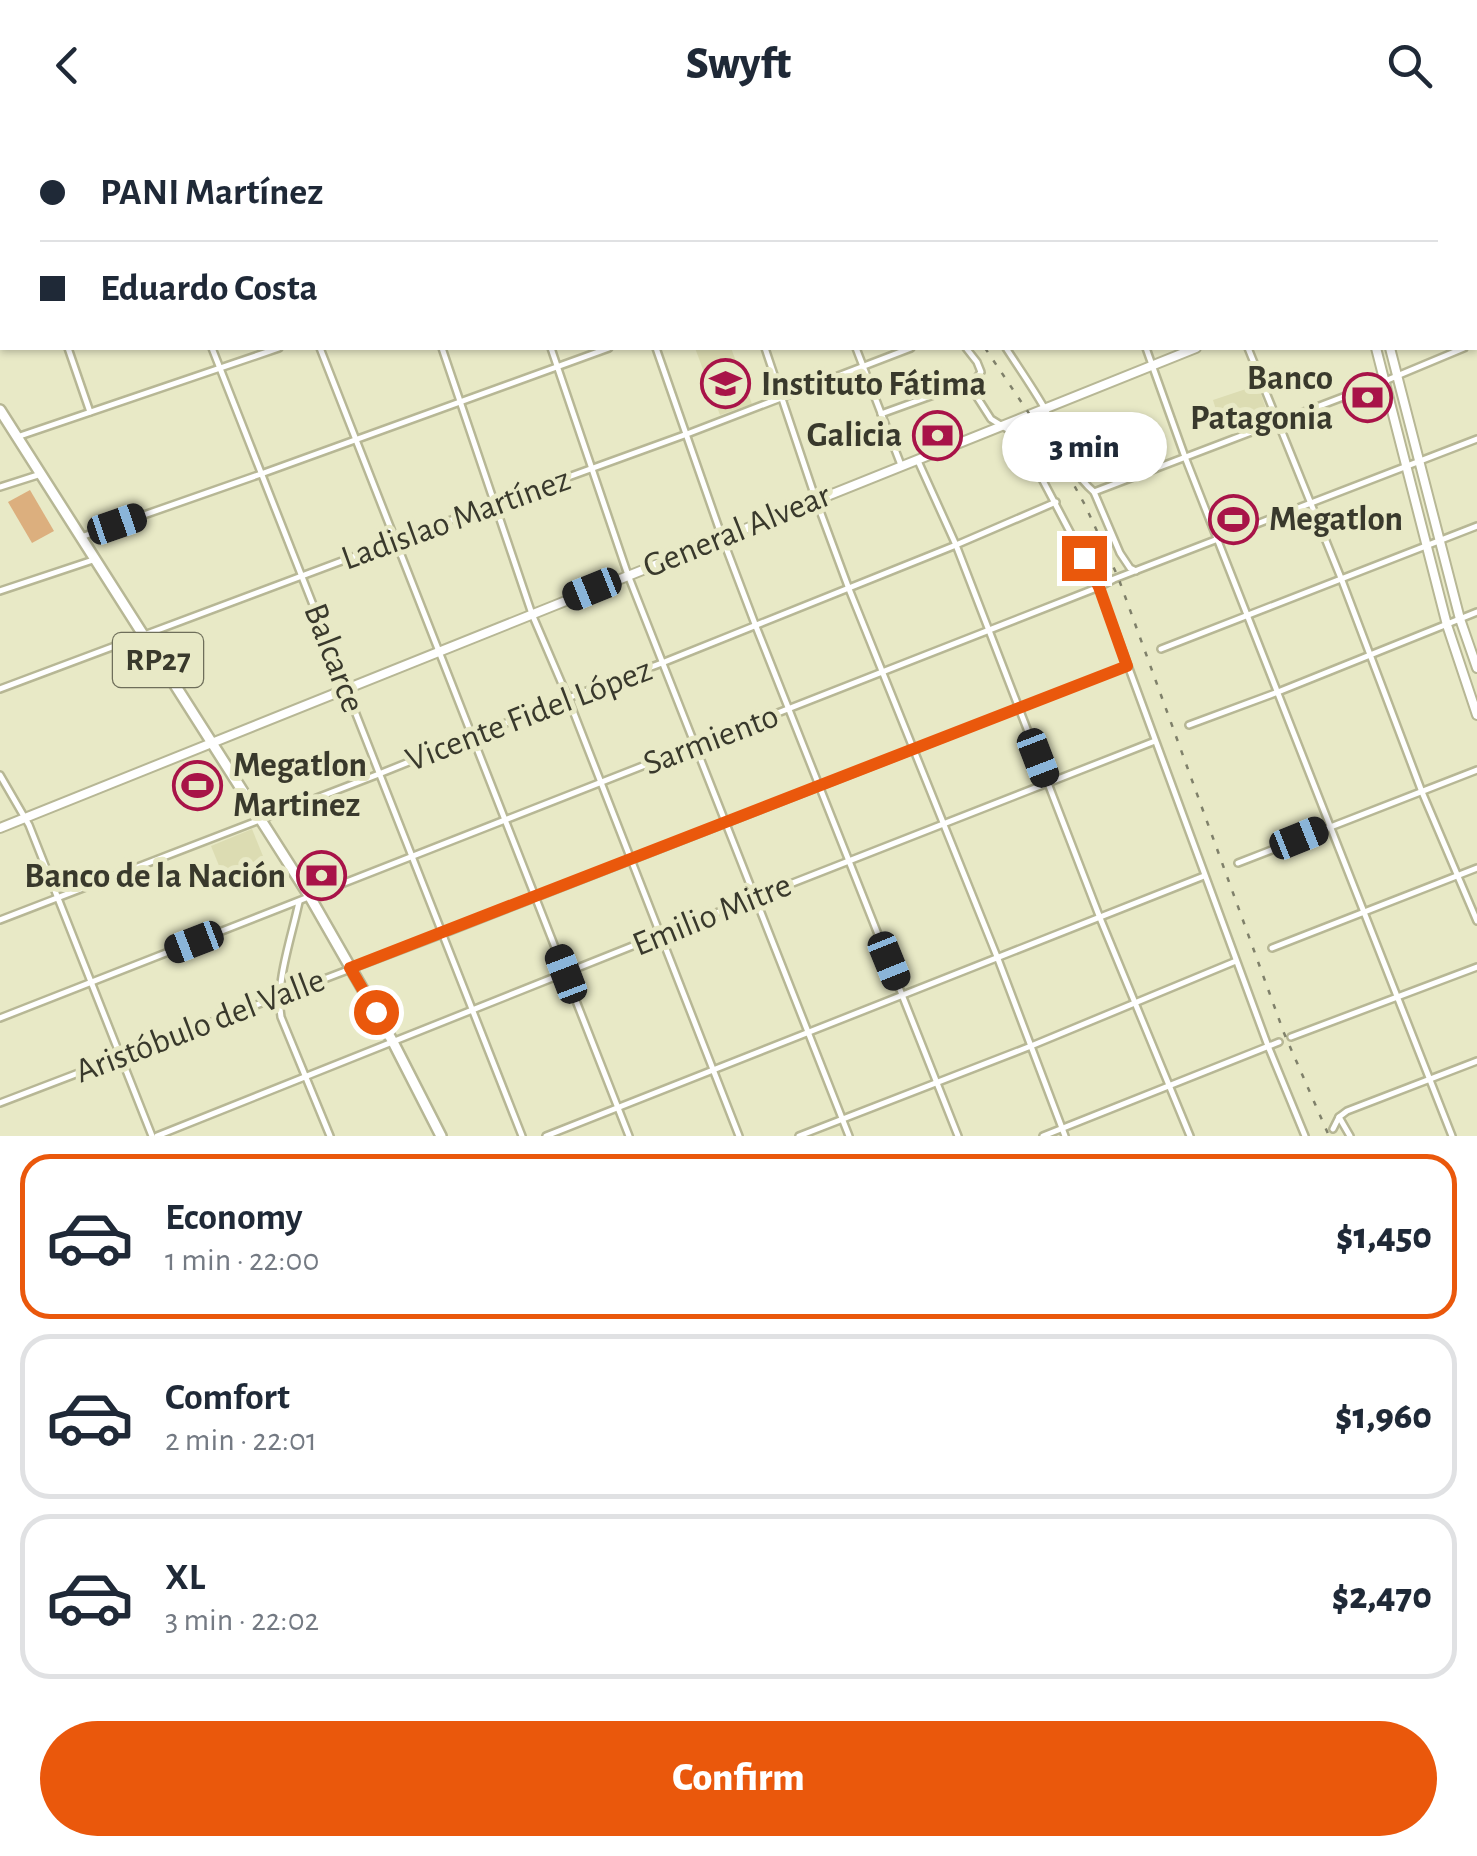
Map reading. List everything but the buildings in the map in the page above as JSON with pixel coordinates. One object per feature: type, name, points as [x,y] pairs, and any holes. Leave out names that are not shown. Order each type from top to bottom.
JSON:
[{"type":"main road","name":"RP27","points":[[0,410],[310,898],[393,1042],[441,1136]]},
{"type":"street","points":[[69,350],[90,412]]},
{"type":"street","name":"Balcarce","points":[[213,350],[522,1136]]},
{"type":"street","points":[[17,436],[272,350]]},
{"type":"street","points":[[321,350],[630,1136]]},
{"type":"street","points":[[443,350],[532,614],[739,1136]]},
{"type":"street","points":[[552,350],[628,575],[849,1136]]},
{"type":"street","points":[[81,537],[604,350]]},
{"type":"street","points":[[657,350],[755,624],[958,1136]]},
{"type":"street","points":[[766,350],[849,588],[1063,1132]]},
{"type":"street","points":[[857,350],[900,464]]},
{"type":"street","name":"Ladislao Martínez","points":[[0,690],[905,350]]},
{"type":"street","points":[[881,414],[975,380],[981,372],[968,350]]},
{"type":"street","points":[[1007,350],[1045,408],[1072,466],[1094,492],[1125,562],[1136,570]]},
{"type":"street","points":[[1147,350],[1452,1136]]},
{"type":"street","name":"General Alvear","points":[[0,828],[1191,350]]},
{"type":"street","points":[[1249,350],[1422,792],[1477,921]]},
{"type":"street","points":[[1377,350],[1447,624],[1477,714]]},
{"type":"street","points":[[1391,350],[1460,619],[1477,668]]},
{"type":"street","points":[[1094,492],[1459,350]]},
{"type":"street","points":[[968,383],[990,419],[1020,436],[1099,587],[1268,1046],[1305,1136]]},
{"type":"street","name":"Sarmiento","points":[[0,1018],[1477,439]]},
{"type":"street","points":[[917,458],[956,545],[1100,918],[1190,1136]]},
{"type":"street","points":[[0,488],[40,474]]},
{"type":"street","name":"Vicente Fidel López","points":[[0,920],[662,663],[1056,502]]},
{"type":"street","points":[[1161,650],[1477,526]]},
{"type":"street","points":[[0,591],[96,559]]},
{"type":"street","points":[[1189,725],[1477,612]]},
{"type":"street","name":"Aristóbulo del Valle","points":[[0,1103],[1127,666]]},
{"type":"street","name":"Emilio Mitre","points":[[155,1136],[1155,742]]},
{"type":"street","points":[[1238,863],[1477,770]]},
{"type":"street","points":[[0,775],[25,818],[155,1136]]},
{"type":"street","points":[[1272,948],[1477,868]]},
{"type":"street","points":[[546,1136],[1205,875]]},
{"type":"street","points":[[299,902],[279,996],[281,1017],[330,1136]]},
{"type":"street","points":[[799,1136],[1031,1046],[1236,960]]},
{"type":"street","points":[[1291,1037],[1477,967]]},
{"type":"street","points":[[1043,1136],[1063,1132],[1279,1042]]},
{"type":"street","points":[[1333,1128],[1347,1111],[1477,1061]]},
{"type":"street","points":[[1340,1117],[1350,1136]]},
{"type":"shaded area","name":"Instituto Fátima","points":[[696,350],[732,350],[752,404],[720,415]]},
{"type":"shaded area","points":[[1258,385],[1267,412],[1222,429],[1213,400]]},
{"type":"shaded area","points":[[30,490],[54,531],[32,543],[8,502]]},
{"type":"shaded area","points":[[252,829],[265,861],[224,878],[211,846]]},
{"type":"railway","points":[[986,350],[1059,458],[1118,577],[1284,1033],[1329,1136]]},
{"type":"place","name":"Instituto Fátima","points":[[726,384]]},
{"type":"place","name":"Banco Patagonia","points":[[1368,398]]},
{"type":"place","name":"Galicia","points":[[937,435]]},
{"type":"place","name":"Megatlon","points":[[1234,519]]},
{"type":"place","name":"Megatlon Martinez","points":[[198,785]]},
{"type":"place","name":"Banco de la Nación","points":[[321,876]]},
{"type":"route","points":[[376,1012],[350,968],[1127,666],[1099,587],[1084,558]]}]
